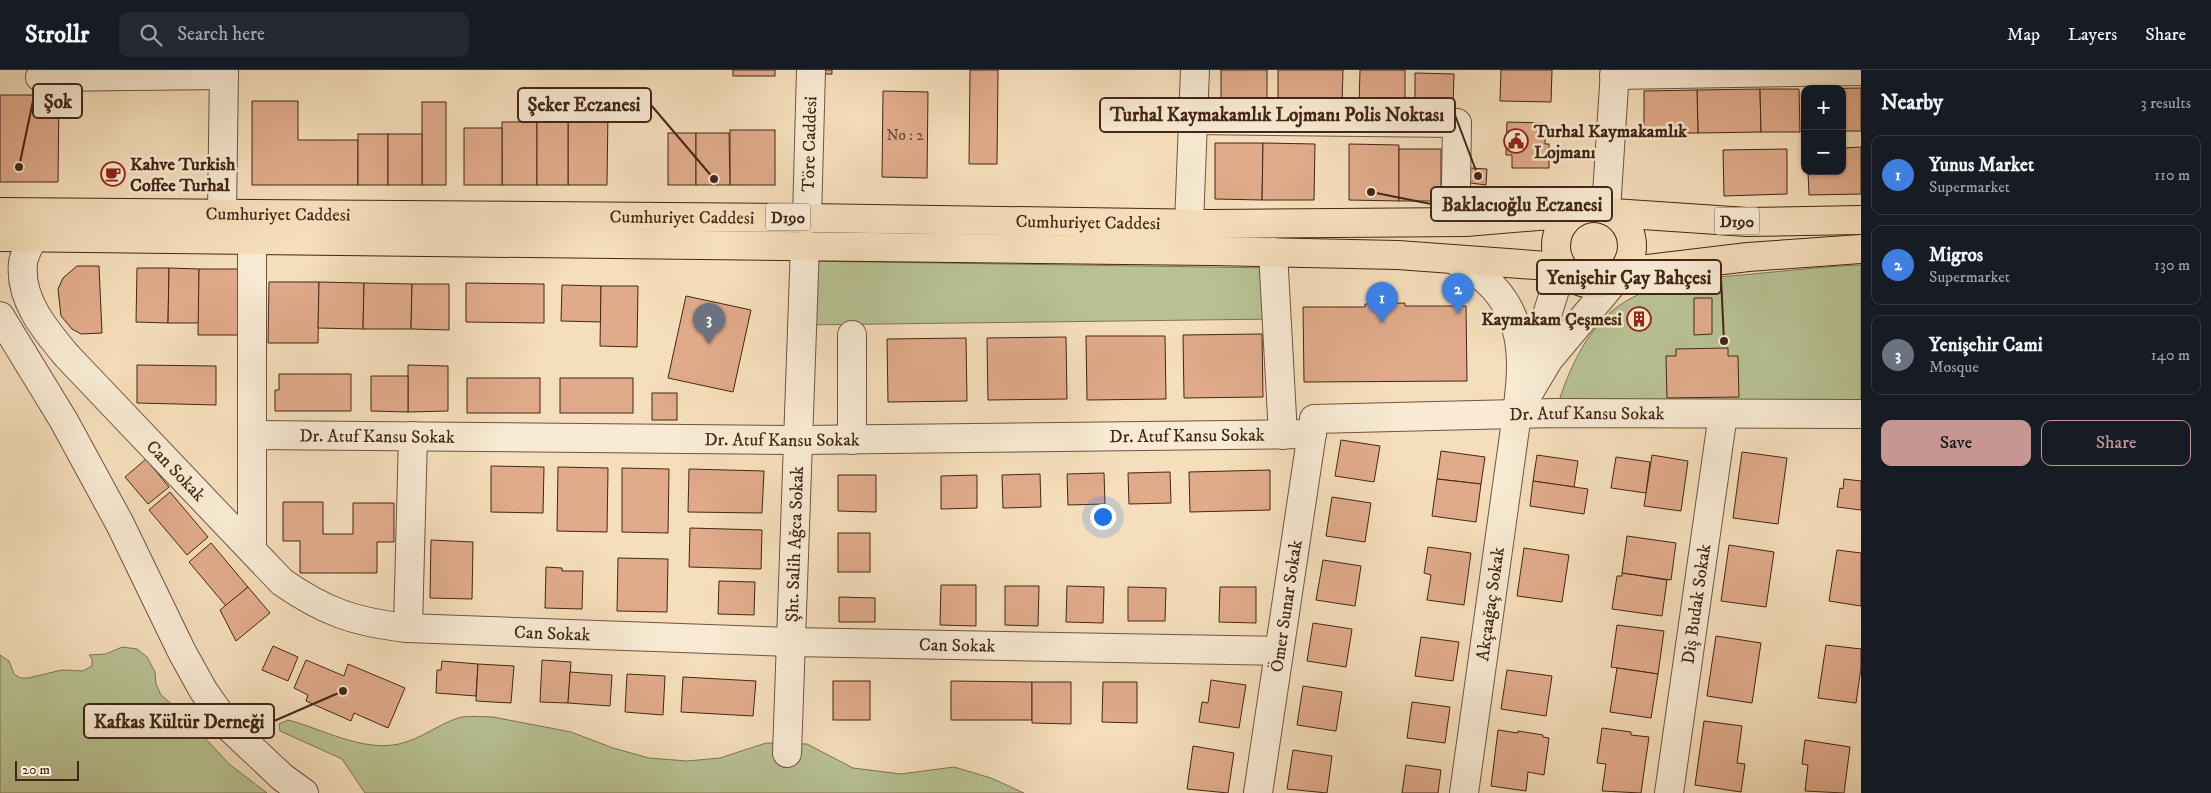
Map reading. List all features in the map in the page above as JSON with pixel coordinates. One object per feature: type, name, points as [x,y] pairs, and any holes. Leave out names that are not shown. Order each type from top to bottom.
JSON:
[{"type":"highway","name":"Cumhuriyet Caddesi","points":[[0,237],[32,225],[222,213],[807,218],[1189,224],[1401,224],[1509,220],[1595,211],[1747,222],[1861,220]]},
{"type":"highway","points":[[1595,211],[1624,222],[1632,240],[1632,254],[1622,272],[1604,283],[1590,284],[1571,277],[1562,267],[1555,247],[1557,234],[1564,222],[1595,211]]},
{"type":"highway","name":"Cumhuriyet Caddesi","points":[[0,212],[32,225],[252,240],[1273,252],[1398,255],[1562,267]]},
{"type":"highway","name":"D190","points":[[1622,272],[1748,256],[1861,249]]},
{"type":"street","name":"Töre Caddesi","points":[[807,218],[810,70]]},
{"type":"street","points":[[1189,224],[1195,70]]},
{"type":"street","points":[[1595,211],[1608,72],[1861,71]]},
{"type":"street","points":[[40,77],[224,72],[222,213]]},
{"type":"street","points":[[1193,120],[1457,123],[1456,187]]},
{"type":"street","name":"Can Sokak","points":[[32,225],[23,264],[28,292],[34,311],[43,326],[63,351],[282,582],[309,600],[340,615],[363,622],[408,628],[792,642],[1279,651]]},
{"type":"street","points":[[252,240],[252,549]]},
{"type":"street","name":"Şht. Salih Ağca Sokak","points":[[788,753],[805,245]]},
{"type":"street","points":[[1273,252],[1283,435]]},
{"type":"street","points":[[1452,259],[1478,273],[1494,288],[1513,317],[1519,333],[1522,350],[1522,375],[1517,414]]},
{"type":"street","points":[[1517,414],[1562,267]]},
{"type":"street","points":[[1517,414],[1549,359],[1622,272]]},
{"type":"street","points":[[0,303],[28,292]]},
{"type":"street","points":[[0,316],[64,421],[115,515],[203,690],[229,726],[242,740],[282,778],[304,793]]},
{"type":"street","points":[[852,335],[852,440]]},
{"type":"street","name":"Dr. Atuf Kansu Sokak","points":[[252,435],[799,440],[1283,435],[1313,427],[1517,414],[1861,414]]},
{"type":"street","name":"Akçaağaç Sokak","points":[[1464,793],[1517,414]]},
{"type":"street","name":"Diş Budak Sokak","points":[[1669,793],[1723,414]]},
{"type":"street","name":"Ömer Sunar Sokak","points":[[1258,793],[1313,427]]},
{"type":"street","points":[[408,628],[413,436]]},
{"type":"green space","points":[[805,261],[1274,268],[1277,319],[803,325]]},
{"type":"green space","points":[[1861,265],[1861,414],[1555,413],[1571,370],[1586,342],[1605,317],[1633,297],[1668,285],[1706,278]]},
{"type":"green space","points":[[122,647],[137,649],[147,657],[155,672],[156,684],[161,695],[181,712],[229,764],[267,793],[0,793],[0,655],[9,661],[14,674],[20,678],[28,678],[62,670],[83,671],[92,666],[92,659],[89,655],[106,654]]},
{"type":"green space","points":[[471,716],[493,717],[571,732],[613,748],[649,758],[687,761],[720,758],[766,743],[807,744],[853,768],[901,774],[954,767],[991,778],[1024,793],[365,793],[342,759],[280,731],[279,724],[288,720],[357,742],[385,746],[407,742],[458,718]]},
{"type":"building","points":[[733,70],[775,70],[775,76],[733,76]]},
{"type":"building","points":[[822,70],[832,70],[832,74],[821,74]]},
{"type":"building","points":[[970,70],[998,70],[997,164],[969,164]]},
{"type":"building","points":[[1221,70],[1267,70],[1267,103],[1221,102]]},
{"type":"building","points":[[1278,70],[1343,70],[1342,104],[1278,103]]},
{"type":"building","points":[[1360,70],[1405,70],[1405,105],[1359,104]]},
{"type":"building","points":[[1501,70],[1552,70],[1551,102],[1500,101]]},
{"type":"building","points":[[1415,73],[1454,74],[1453,106],[1415,105]]},
{"type":"building","points":[[1846,88],[1861,88],[1861,131],[1846,131]]},
{"type":"building","points":[[1760,89],[1761,132],[1698,133],[1697,90]]},
{"type":"building","points":[[1760,89],[1799,89],[1800,132],[1761,132]]},
{"type":"building","points":[[1697,90],[1698,133],[1644,133],[1644,91]]},
{"type":"building","points":[[883,91],[928,92],[927,178],[882,177]]},
{"type":"building","points":[[0,95],[59,95],[58,182],[0,182]]},
{"type":"building","points":[[252,101],[298,101],[298,140],[358,140],[358,185],[252,185]]},
{"type":"building","points":[[422,102],[446,102],[446,185],[422,185]]},
{"type":"building","points":[[586,109],[608,109],[607,185],[568,185],[568,122],[586,122]]},
{"type":"building","points":[[502,122],[537,122],[537,185],[502,185]]},
{"type":"building","points":[[537,122],[568,122],[568,185],[537,185]]},
{"type":"building","name":"Turhal Kaymakamlık Lojmanı","points":[[1507,122],[1545,123],[1545,144],[1549,144],[1549,168],[1512,168],[1512,155],[1506,155]]},
{"type":"building","points":[[464,128],[502,128],[502,185],[464,185]]},
{"type":"building","points":[[730,130],[775,130],[775,185],[730,185]]},
{"type":"building","points":[[668,133],[696,133],[696,185],[668,185]]},
{"type":"building","points":[[696,133],[729,133],[730,185],[696,185]]},
{"type":"building","points":[[358,134],[388,134],[388,185],[358,185]]},
{"type":"building","points":[[388,134],[422,134],[422,185],[388,185]]},
{"type":"building","points":[[1215,143],[1263,143],[1262,200],[1215,199]]},
{"type":"building","points":[[1263,143],[1315,144],[1314,200],[1262,200]]},
{"type":"building","points":[[1349,144],[1399,145],[1399,201],[1349,200]]},
{"type":"building","points":[[1861,147],[1861,194],[1809,195],[1808,175],[1846,175],[1846,148]]},
{"type":"building","points":[[1399,149],[1441,149],[1441,201],[1399,201]]},
{"type":"building","points":[[1787,149],[1787,194],[1724,196],[1723,150]]},
{"type":"building","points":[[1470,168],[1487,169],[1486,185],[1470,183]]},
{"type":"building","points":[[77,266],[99,266],[102,333],[81,334],[72,329],[61,316],[58,289],[63,278]]},
{"type":"building","points":[[137,268],[169,268],[168,323],[136,322]]},
{"type":"building","points":[[169,268],[199,269],[199,323],[168,323]]},
{"type":"building","points":[[199,269],[239,269],[238,335],[198,335]]},
{"type":"building","points":[[269,282],[319,282],[318,343],[268,343]]},
{"type":"building","points":[[319,282],[364,283],[363,329],[318,328]]},
{"type":"building","points":[[364,283],[412,284],[411,329],[363,329]]},
{"type":"building","points":[[466,283],[544,284],[544,323],[466,322]]},
{"type":"building","points":[[412,284],[449,284],[449,330],[411,329]]},
{"type":"building","points":[[562,285],[601,286],[601,322],[561,321]]},
{"type":"building","points":[[601,286],[638,286],[637,347],[600,346]]},
{"type":"building","points":[[686,296],[751,310],[733,392],[668,378]]},
{"type":"building","points":[[1694,298],[1712,298],[1712,334],[1694,335]]},
{"type":"building","points":[[1405,303],[1405,306],[1466,306],[1467,381],[1304,382],[1303,307],[1365,307],[1365,304]]},
{"type":"building","name":"Kaymakam Çeşmesi","points":[[1639,311],[1645,313],[1647,319],[1645,325],[1639,327],[1633,325],[1631,319],[1633,313]]},
{"type":"building","points":[[1262,334],[1263,397],[1184,398],[1183,335]]},
{"type":"building","points":[[1086,336],[1165,336],[1166,399],[1087,400]]},
{"type":"building","points":[[1066,337],[1067,399],[988,400],[987,338]]},
{"type":"building","points":[[966,338],[967,401],[888,402],[887,339]]},
{"type":"building","points":[[1728,348],[1728,356],[1738,356],[1739,397],[1667,398],[1666,356],[1676,356],[1676,349]]},
{"type":"building","points":[[137,365],[216,366],[216,405],[137,403]]},
{"type":"building","points":[[408,365],[448,366],[448,411],[408,412]]},
{"type":"building","points":[[279,374],[351,374],[351,411],[275,411],[275,390],[279,390]]},
{"type":"building","points":[[371,376],[408,376],[408,412],[371,411]]},
{"type":"building","points":[[467,378],[540,378],[540,413],[467,413]]},
{"type":"building","points":[[560,378],[633,378],[633,413],[560,413]]},
{"type":"building","points":[[652,393],[677,393],[677,420],[652,420]]},
{"type":"building","points":[[1341,440],[1380,446],[1374,482],[1335,476]]},
{"type":"building","points":[[1441,451],[1485,457],[1481,484],[1437,479]]},
{"type":"building","points":[[1742,452],[1787,458],[1778,524],[1733,518]]},
{"type":"building","points":[[1537,455],[1578,461],[1574,487],[1533,481]]},
{"type":"building","points":[[1652,455],[1688,461],[1681,511],[1644,506]]},
{"type":"building","points":[[1616,457],[1650,462],[1646,493],[1611,488]]},
{"type":"building","points":[[146,459],[169,487],[148,504],[125,477]]},
{"type":"building","points":[[491,466],[544,467],[543,513],[491,512]]},
{"type":"building","points":[[558,467],[608,468],[607,532],[557,531]]},
{"type":"building","points":[[622,468],[669,469],[668,533],[622,532]]},
{"type":"building","points":[[689,469],[764,471],[762,513],[688,512]]},
{"type":"building","points":[[1270,470],[1270,510],[1190,512],[1189,472]]},
{"type":"building","points":[[1170,472],[1171,503],[1129,504],[1128,473]]},
{"type":"building","points":[[1104,473],[1105,504],[1068,505],[1067,474]]},
{"type":"building","points":[[1040,474],[1041,507],[1003,508],[1002,475]]},
{"type":"building","points":[[838,475],[876,475],[876,512],[838,511]]},
{"type":"building","points":[[977,475],[977,508],[941,509],[941,476]]},
{"type":"building","points":[[1437,479],[1481,484],[1476,522],[1432,516]]},
{"type":"building","points":[[1844,479],[1861,481],[1861,510],[1837,507],[1840,488],[1843,489]]},
{"type":"building","points":[[1533,481],[1588,489],[1584,514],[1530,506]]},
{"type":"building","points":[[170,492],[208,537],[187,555],[149,510]]},
{"type":"building","points":[[1332,497],[1371,503],[1365,542],[1326,536]]},
{"type":"building","points":[[283,502],[323,502],[323,534],[353,534],[353,503],[394,503],[394,542],[377,542],[377,573],[300,573],[300,541],[283,541]]},
{"type":"building","points":[[690,528],[762,530],[761,569],[689,567]]},
{"type":"building","points":[[838,533],[870,533],[870,572],[838,572]]},
{"type":"building","points":[[1627,536],[1676,543],[1671,580],[1622,573]]},
{"type":"building","points":[[431,540],[473,542],[472,599],[430,598]]},
{"type":"building","points":[[211,543],[248,587],[226,606],[189,562]]},
{"type":"building","points":[[1729,545],[1774,552],[1766,607],[1721,601]]},
{"type":"building","points":[[1428,547],[1471,553],[1464,605],[1427,600],[1431,575],[1424,573]]},
{"type":"building","points":[[1524,548],[1569,555],[1562,602],[1517,596]]},
{"type":"building","points":[[1837,550],[1861,553],[1861,606],[1829,601]]},
{"type":"building","points":[[618,558],[668,559],[667,612],[617,611]]},
{"type":"building","points":[[1323,560],[1361,566],[1355,606],[1316,600]]},
{"type":"building","points":[[546,567],[562,568],[562,571],[583,571],[582,609],[545,608]]},
{"type":"building","points":[[1622,573],[1667,580],[1662,616],[1612,609],[1617,576],[1622,576]]},
{"type":"building","points":[[719,581],[755,582],[754,615],[718,614]]},
{"type":"building","points":[[941,585],[976,585],[976,626],[940,625]]},
{"type":"building","points":[[1005,586],[1039,586],[1038,626],[1005,625]]},
{"type":"building","points":[[1067,586],[1104,587],[1103,623],[1066,622]]},
{"type":"building","points":[[248,587],[270,613],[236,641],[220,610]]},
{"type":"building","points":[[1128,587],[1166,588],[1165,621],[1128,621]]},
{"type":"building","points":[[1220,587],[1256,587],[1256,623],[1219,622]]},
{"type":"building","points":[[839,597],[875,598],[875,622],[839,622]]},
{"type":"building","points":[[1313,623],[1352,629],[1346,667],[1307,661]]},
{"type":"building","points":[[1617,625],[1664,631],[1658,674],[1611,667]]},
{"type":"building","points":[[1716,636],[1761,643],[1752,703],[1707,696]]},
{"type":"building","points":[[1421,637],[1459,642],[1453,681],[1415,676]]},
{"type":"building","points":[[1826,645],[1861,649],[1861,668],[1856,703],[1818,698]]},
{"type":"building","points":[[273,646],[298,657],[288,681],[262,670]]},
{"type":"building","points":[[306,660],[344,676],[348,664],[405,688],[388,728],[354,713],[351,721],[306,701],[308,695],[294,688]]},
{"type":"building","points":[[542,660],[571,662],[568,703],[540,702]]},
{"type":"building","points":[[442,661],[478,664],[476,696],[436,693],[437,670],[441,670]]},
{"type":"building","points":[[478,664],[514,666],[511,703],[476,701]]},
{"type":"building","points":[[1617,668],[1658,674],[1651,718],[1610,712]]},
{"type":"building","points":[[1507,670],[1552,676],[1546,716],[1501,709]]},
{"type":"building","points":[[570,672],[612,675],[610,706],[568,703]]},
{"type":"building","points":[[627,674],[665,676],[663,715],[625,712]]},
{"type":"building","points":[[683,677],[756,681],[753,716],[681,712]]},
{"type":"building","points":[[1211,680],[1246,685],[1239,728],[1199,722],[1202,702],[1208,703]]},
{"type":"building","points":[[833,681],[870,681],[870,720],[833,720]]},
{"type":"building","points":[[951,681],[1032,682],[1032,720],[951,720]]},
{"type":"building","points":[[1032,682],[1071,682],[1071,724],[1032,723]]},
{"type":"building","points":[[1103,682],[1137,682],[1137,723],[1102,722]]},
{"type":"building","points":[[1303,686],[1342,692],[1336,731],[1297,725]]},
{"type":"building","points":[[1412,702],[1450,707],[1445,743],[1407,738]]},
{"type":"building","points":[[1704,721],[1742,726],[1737,763],[1745,764],[1741,792],[1695,785]]},
{"type":"building","points":[[1602,728],[1631,732],[1631,735],[1649,737],[1641,793],[1602,791],[1606,764],[1597,763]]},
{"type":"building","points":[[1498,730],[1518,733],[1518,731],[1543,735],[1543,737],[1549,738],[1544,775],[1528,772],[1526,791],[1491,786]]},
{"type":"building","points":[[1805,740],[1850,747],[1844,793],[1805,791],[1808,765],[1802,764]]},
{"type":"building","points":[[1193,746],[1234,753],[1228,793],[1187,789]]},
{"type":"building","points":[[1293,750],[1332,756],[1327,793],[1287,789]]},
{"type":"building","points":[[1406,765],[1441,770],[1438,793],[1402,793]]},
{"type":"place","name":"Turhal Kaymakamlık Lojmanı","points":[[1516,141]]},
{"type":"place","name":"Şok","points":[[19,167]]},
{"type":"place","name":"Kahve Turkish Coffee Turhal","points":[[113,174]]},
{"type":"place","name":"Turhal Kaymakamlık Lojmanı Polis Noktası","points":[[1478,176]]},
{"type":"place","name":"Şeker Eczanesi","points":[[714,179]]},
{"type":"place","name":"Baklacıoğlu Eczanesi","points":[[1371,192]]},
{"type":"place","name":"Migros","points":[[1458,314]]},
{"type":"place","name":"Kaymakam Çeşmesi","points":[[1639,319]]},
{"type":"place","name":"Yunus Market","points":[[1382,323]]},
{"type":"place","name":"Yenişehir Çay Bahçesi","points":[[1724,341]]},
{"type":"place","name":"Yenişehir Cami","points":[[709,344]]},
{"type":"place","name":"Kafkas Kültür Derneği","points":[[343,691]]}]
